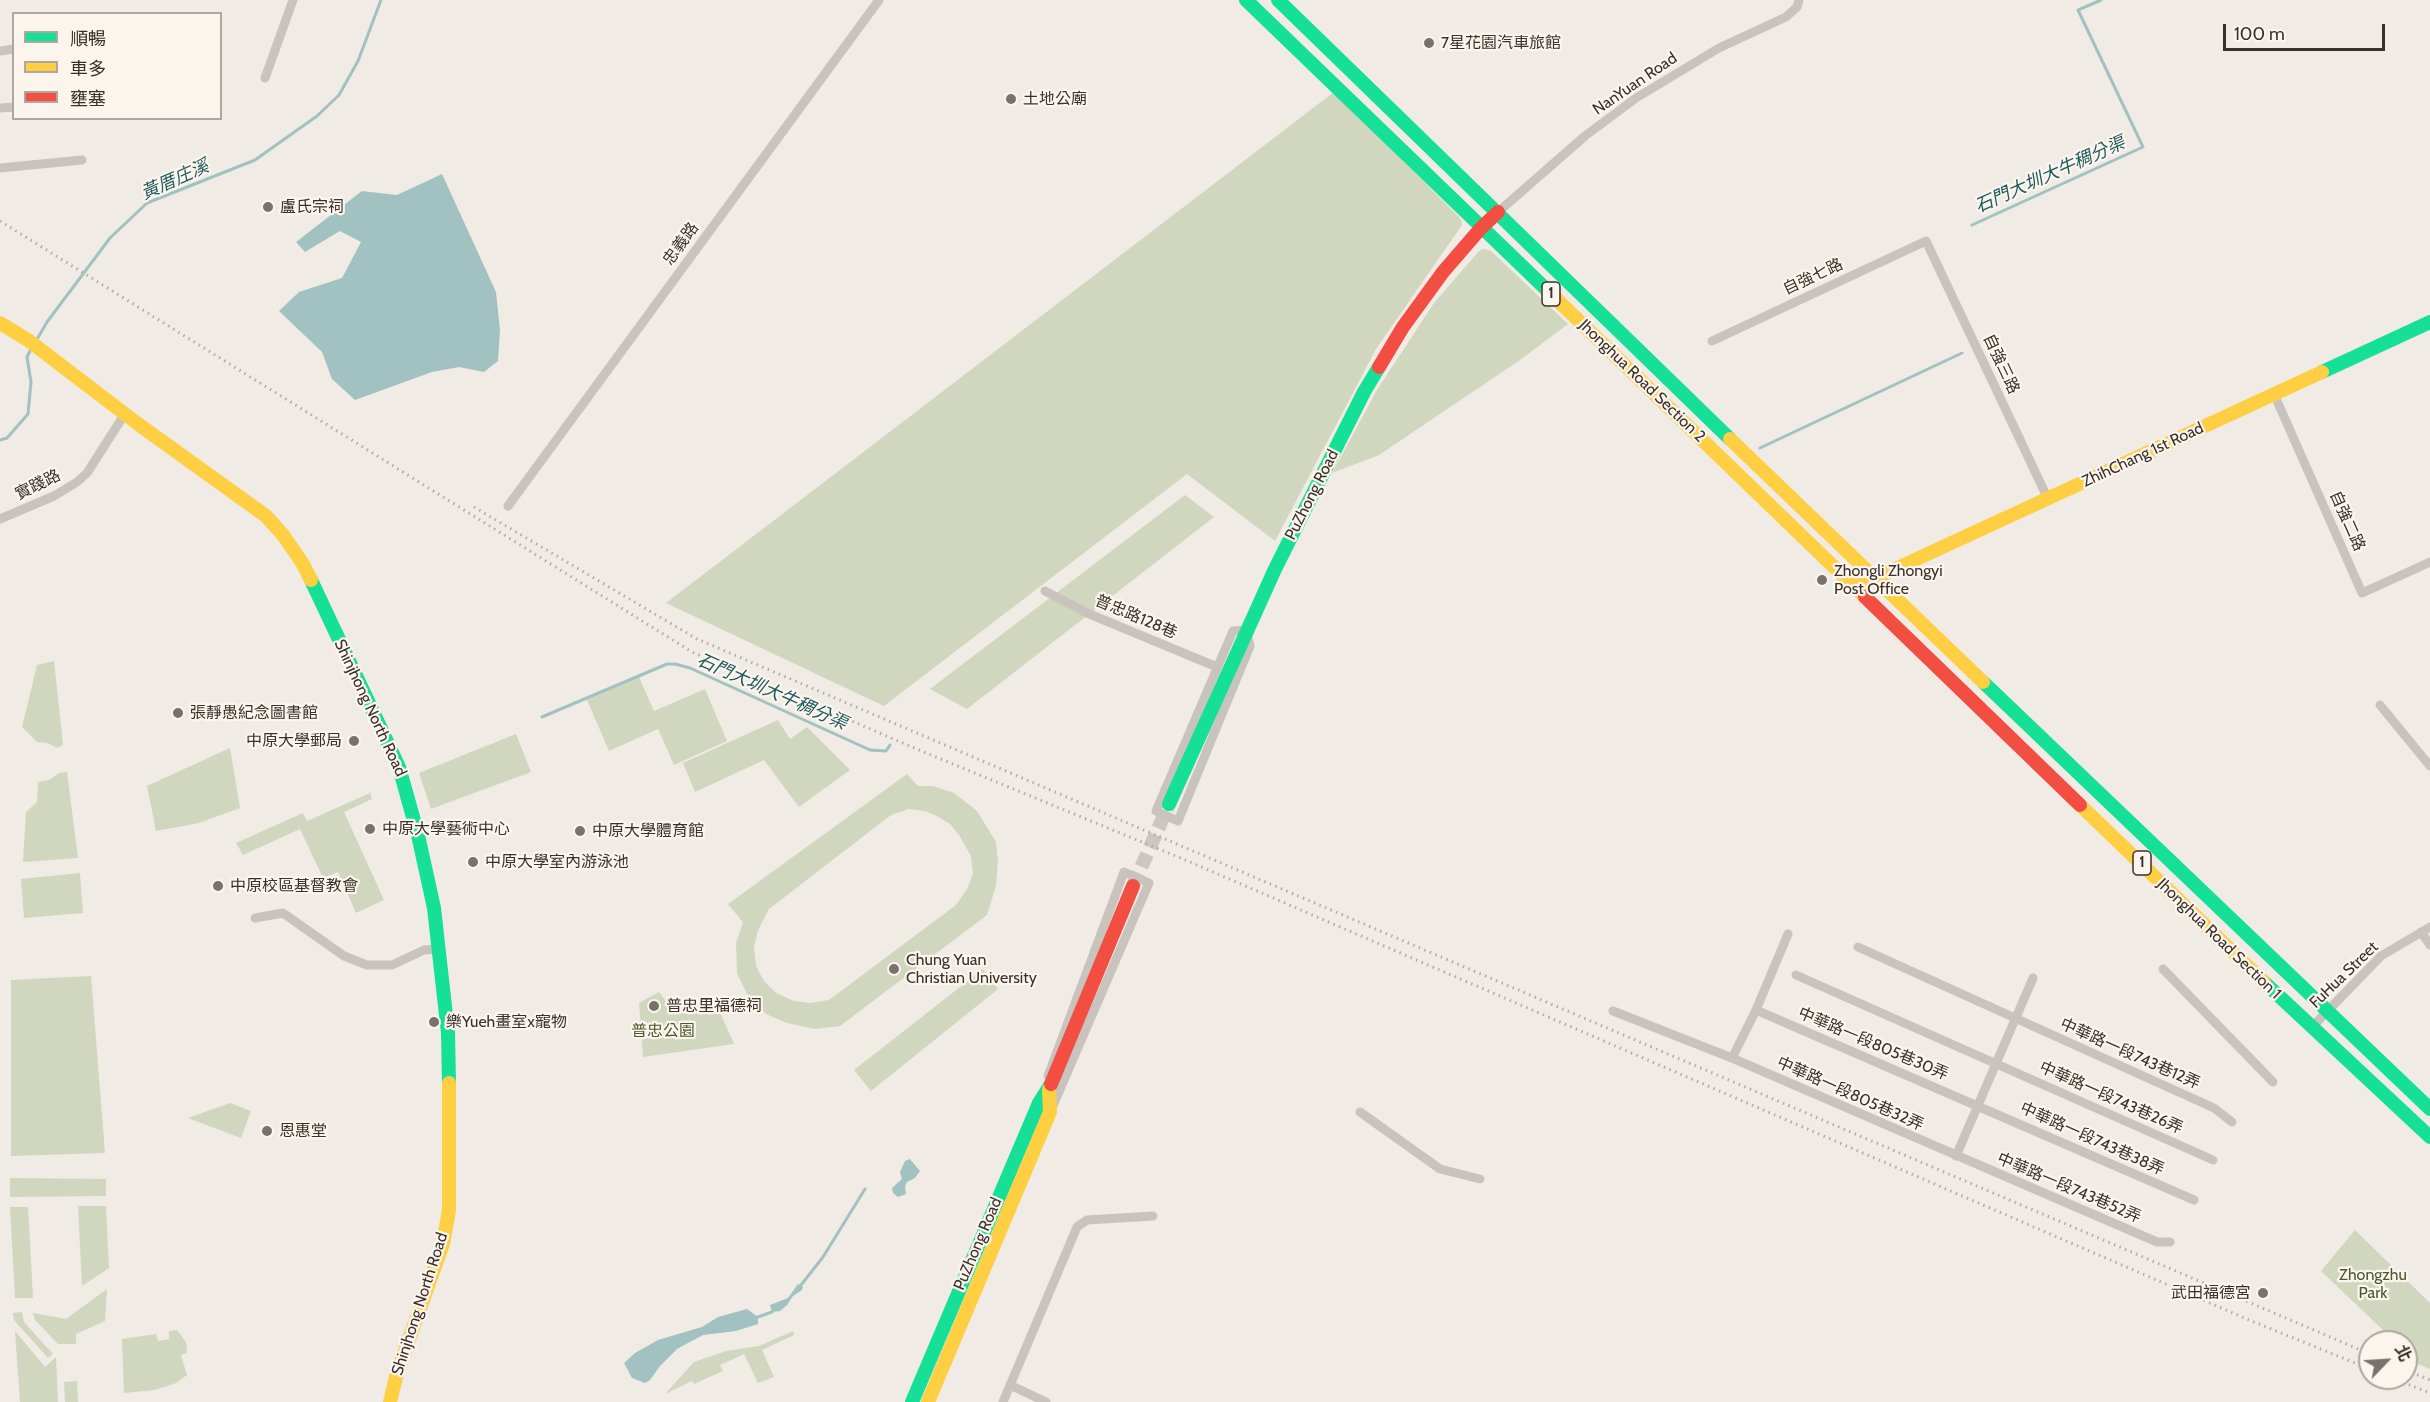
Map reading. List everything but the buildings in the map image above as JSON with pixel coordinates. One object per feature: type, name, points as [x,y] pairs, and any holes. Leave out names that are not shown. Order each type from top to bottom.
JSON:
[{"type":"street","points":[[265,78],[293,0]]},
{"type":"street","name":"忠義路","points":[[508,506],[879,0]]},
{"type":"street","name":"Jhonghua Road Section 2","points":[[1246,0],[1856,587]]},
{"type":"street","name":"Jhonghua Road Section 2","points":[[1278,0],[1875,579]]},
{"type":"street","name":"NanYuan Road","points":[[1498,213],[1585,136],[1636,98],[1719,48],[1786,17],[1797,7],[1799,0]]},
{"type":"street","points":[[0,168],[82,160]]},
{"type":"street","name":"PuZhong Road","points":[[1169,804],[1246,630],[1364,392],[1403,327],[1443,272],[1481,228],[1498,213]]},
{"type":"street","name":"自強七路","points":[[1712,341],[1926,241]]},
{"type":"street","name":"自強三路","points":[[1926,241],[2048,499]]},
{"type":"street","name":"ZhihChang 1st Road","points":[[1856,587],[2430,322]]},
{"type":"street","name":"Shinjhong North Road","points":[[0,323],[28,340],[266,516],[300,559],[399,767],[418,835],[434,908],[448,1033],[451,1101],[449,1210],[443,1244],[397,1373],[390,1402]]},
{"type":"street","name":"自強二路","points":[[2274,394],[2362,593],[2430,562]]},
{"type":"street","name":"實踐路","points":[[0,519],[54,496],[77,482],[87,473],[126,412]]},
{"type":"street","name":"Jhonghua Road Section 1","points":[[1875,579],[2430,1109]]},
{"type":"street","name":"Jhonghua Road Section 1","points":[[1856,587],[2311,1028],[2430,1137]]},
{"type":"street","name":"普忠路128巷","points":[[1045,591],[1088,613],[1217,667]]},
{"type":"street","points":[[1246,630],[1250,646],[1178,821],[1156,811],[1217,667],[1233,631],[1246,630]]},
{"type":"street","points":[[2380,705],[2430,766]]},
{"type":"street","points":[[1124,872],[1149,883],[1045,1108],[1044,1086],[1124,872]]},
{"type":"street","name":"PuZhong Road","points":[[928,1402],[1045,1108],[1049,1089],[1133,886]]},
{"type":"street","points":[[255,918],[284,913],[345,956],[367,965],[392,965],[424,950],[439,949]]},
{"type":"street","points":[[2426,930],[2430,945]]},
{"type":"street","name":"FuHua Street","points":[[2311,1028],[2381,956],[2426,930]]},
{"type":"street","points":[[1732,1058],[1756,1010],[1788,934]]},
{"type":"street","name":"中華路一段743巷12弄","points":[[1858,946],[2014,1019],[2214,1108],[2232,1122]]},
{"type":"street","points":[[2163,969],[2273,1082]]},
{"type":"street","name":"中華路一段743巷26弄","points":[[1796,975],[2213,1160]]},
{"type":"street","points":[[1956,1156],[2033,978]]},
{"type":"street","name":"中華路一段805巷30弄","points":[[1756,1010],[1979,1105]]},
{"type":"street","name":"中華路一段805巷32弄","points":[[1613,1011],[1732,1058],[1956,1156]]},
{"type":"street","name":"中華路一段743巷38弄","points":[[1979,1105],[2194,1200]]},
{"type":"street","name":"PuZhong Road","points":[[912,1402],[1045,1108]]},
{"type":"street","points":[[1360,1112],[1440,1169],[1480,1179]]},
{"type":"street","name":"中華路一段743巷52弄","points":[[1956,1156],[2157,1242],[2170,1242]]},
{"type":"street","points":[[1004,1402],[1077,1227],[1087,1220],[1153,1216]]},
{"type":"street","points":[[1010,1386],[1046,1402]]},
{"type":"green space","points":[[1334,92],[1461,219],[1462,225],[1376,349],[1275,541],[1187,474],[884,706],[666,603]]},
{"type":"green space","points":[[1480,250],[1491,251],[1568,324],[1520,360],[1379,455],[1332,473],[1377,390],[1434,303]]},
{"type":"green space","points":[[1185,495],[1214,517],[967,709],[930,689]]},
{"type":"green space","points":[[54,661],[63,745],[57,748],[48,743],[37,742],[22,727],[37,665]]},
{"type":"green space","points":[[639,677],[654,711],[705,689],[727,741],[674,765],[658,729],[609,751],[587,700]]},
{"type":"green space","points":[[778,720],[790,739],[807,727],[850,770],[799,807],[764,760],[695,792],[683,763]]},
{"type":"green space","points":[[516,734],[531,772],[431,809],[419,773]]},
{"type":"green space","points":[[230,748],[240,808],[199,823],[156,831],[147,786]]},
{"type":"green space","points":[[67,772],[78,858],[23,862],[26,812],[37,802],[38,782]]},
{"type":"green space","points":[[907,774],[918,786],[933,786],[954,793],[977,811],[996,842],[998,862],[996,886],[987,915],[840,1026],[815,1029],[787,1023],[766,1014],[748,996],[737,973],[736,943],[743,922],[728,904]],"holes":[[[909,809],[925,811],[950,824],[971,856],[973,874],[967,889],[956,905],[829,1000],[810,1003],[794,1001],[776,993],[764,981],[756,966],[754,947],[758,930],[769,909],[891,815]]]},
{"type":"green space","points":[[370,793],[372,799],[344,812],[384,900],[356,913],[338,872],[323,878],[300,829],[243,855],[236,843],[303,813],[307,821]]},
{"type":"green space","points":[[80,873],[83,913],[24,918],[21,879]]},
{"type":"green space","points":[[983,969],[998,989],[871,1091],[854,1070]]},
{"type":"green space","points":[[91,976],[105,1153],[11,1156],[11,980]]},
{"type":"green space","name":"普忠公園","points":[[659,992],[672,1009],[715,1001],[734,1044],[643,1057],[639,1003]]},
{"type":"green space","points":[[230,1103],[251,1111],[241,1138],[188,1118]]},
{"type":"green space","points":[[10,1178],[106,1179],[106,1196],[10,1197]]},
{"type":"green space","points":[[78,1206],[106,1206],[109,1268],[82,1286]]},
{"type":"green space","points":[[10,1207],[28,1207],[33,1298],[15,1298]]},
{"type":"green space","name":"Zhongzhu Park","points":[[2355,1230],[2430,1303],[2430,1369],[2418,1364],[2418,1330],[2383,1330],[2321,1271]]},
{"type":"green space","points":[[107,1289],[105,1321],[76,1334],[76,1344],[58,1344],[35,1320],[33,1313],[66,1319]]},
{"type":"green space","points":[[22,1312],[24,1322],[53,1354],[48,1358],[14,1320],[13,1313]]},
{"type":"green space","points":[[177,1330],[186,1342],[187,1353],[181,1355],[187,1375],[176,1383],[155,1390],[124,1393],[122,1339],[156,1334],[158,1341],[169,1339],[169,1331]]},
{"type":"green space","points":[[15,1331],[45,1367],[56,1357],[58,1402],[20,1402]]},
{"type":"green space","points":[[793,1331],[794,1335],[762,1350],[774,1377],[758,1383],[744,1354],[720,1365],[723,1371],[694,1384],[692,1381],[665,1394],[694,1362],[726,1351],[759,1346]]},
{"type":"green space","points":[[77,1381],[78,1402],[65,1402],[64,1382]]},
{"type":"water","points":[[442,174],[496,292],[500,330],[498,361],[484,372],[459,367],[432,372],[355,400],[332,379],[322,352],[279,311],[299,292],[342,278],[361,242],[340,231],[305,252],[296,242],[362,191],[397,195]]},
{"type":"water","points":[[910,1159],[920,1171],[915,1178],[907,1182],[906,1194],[898,1197],[893,1193],[892,1188],[902,1179],[900,1172],[905,1161]]},
{"type":"water","points":[[798,1284],[803,1287],[802,1290],[793,1296],[780,1311],[772,1312],[770,1305],[788,1298]]},
{"type":"water","points":[[747,1309],[758,1317],[758,1324],[736,1331],[703,1335],[677,1349],[645,1383],[632,1378],[624,1363],[635,1353],[658,1340],[702,1327],[718,1317]]},
{"type":"waterway","name":"黃厝庄溪","points":[[36,341],[47,322],[110,238],[147,203],[255,160],[317,116],[339,95],[358,61],[381,0]]},
{"type":"waterway","name":"石門大圳大牛稠分渠","points":[[1972,225],[2143,147],[2078,10],[2101,0]]},
{"type":"waterway","name":"黃厝庄溪","points":[[0,440],[7,438],[28,414],[31,382],[27,357],[31,349]]},
{"type":"waterway","name":"石門大圳大牛稠分渠","points":[[1760,448],[1962,353]]},
{"type":"waterway","name":"石門大圳大牛稠分渠","points":[[542,717],[667,664],[675,664],[690,668],[870,750],[886,751],[890,745]]},
{"type":"waterway","points":[[801,1285],[823,1257],[865,1189]]},
{"type":"waterway","points":[[758,1317],[772,1312]]},
{"type":"tunnel","points":[[1133,886],[1169,804]]},
{"type":"railway","points":[[0,221],[692,652],[919,750],[1183,859],[2249,1320],[2358,1364]]},
{"type":"railway","points":[[474,507],[697,639],[2358,1349]]},
{"type":"railway","points":[[2418,1375],[2430,1380]]},
{"type":"railway","points":[[2418,1388],[2430,1393]]},
{"type":"traffic: fast","points":[[1246,0],[1548,291]]},
{"type":"traffic: fast","points":[[1278,0],[1730,439]]},
{"type":"traffic: fast","points":[[2322,372],[2430,322]]},
{"type":"traffic: fast","points":[[1169,804],[1275,569],[1364,392],[1379,367]]},
{"type":"traffic: fast","points":[[311,580],[399,767],[418,835],[434,908],[448,1033],[449,1083]]},
{"type":"traffic: fast","points":[[1983,682],[2430,1109]]},
{"type":"traffic: fast","points":[[2264,982],[2430,1137]]},
{"type":"traffic: fast","points":[[912,1402],[1039,1103],[1051,1084]]},
{"type":"traffic: slow","points":[[1548,291],[1865,597]]},
{"type":"traffic: slow","points":[[0,323],[28,340],[138,424],[266,516],[283,535],[311,580]]},
{"type":"traffic: slow","points":[[1856,587],[2322,372]]},
{"type":"traffic: slow","points":[[1730,439],[1983,682]]},
{"type":"traffic: slow","points":[[2080,805],[2264,982]]},
{"type":"traffic: slow","points":[[390,1402],[397,1373],[443,1244],[449,1210],[449,1083]]},
{"type":"traffic: slow","points":[[928,1402],[1050,1112],[1049,1089]]},
{"type":"traffic: jam","points":[[1379,367],[1403,327],[1443,272],[1498,212]]},
{"type":"traffic: jam","points":[[1865,597],[2080,805]]},
{"type":"traffic: jam","points":[[1051,1084],[1133,886]]},
{"type":"place","name":"7星花園汽車旅館","points":[[1429,43]]},
{"type":"place","name":"土地公廟","points":[[1011,99]]},
{"type":"place","name":"盧氏宗祠","points":[[268,207]]},
{"type":"place","name":"Zhongli Zhongyi Post Office","points":[[1822,580]]},
{"type":"place","name":"張靜愚紀念圖書館","points":[[178,713]]},
{"type":"place","name":"中原大學郵局","points":[[354,741]]},
{"type":"place","name":"中原大學藝術中心","points":[[370,829]]},
{"type":"place","name":"中原大學體育館","points":[[580,831]]},
{"type":"place","name":"中原大學室內游泳池","points":[[473,862]]},
{"type":"place","name":"中原校區基督教會","points":[[218,886]]},
{"type":"place","name":"Chung Yuan Christian University","points":[[894,969]]},
{"type":"place","name":"普忠里福德祠","points":[[654,1006]]},
{"type":"place","name":"樂Yueh畫室x寵物","points":[[434,1022]]},
{"type":"place","name":"恩惠堂","points":[[267,1131]]},
{"type":"place","name":"武田福德宮","points":[[2263,1293]]}]
